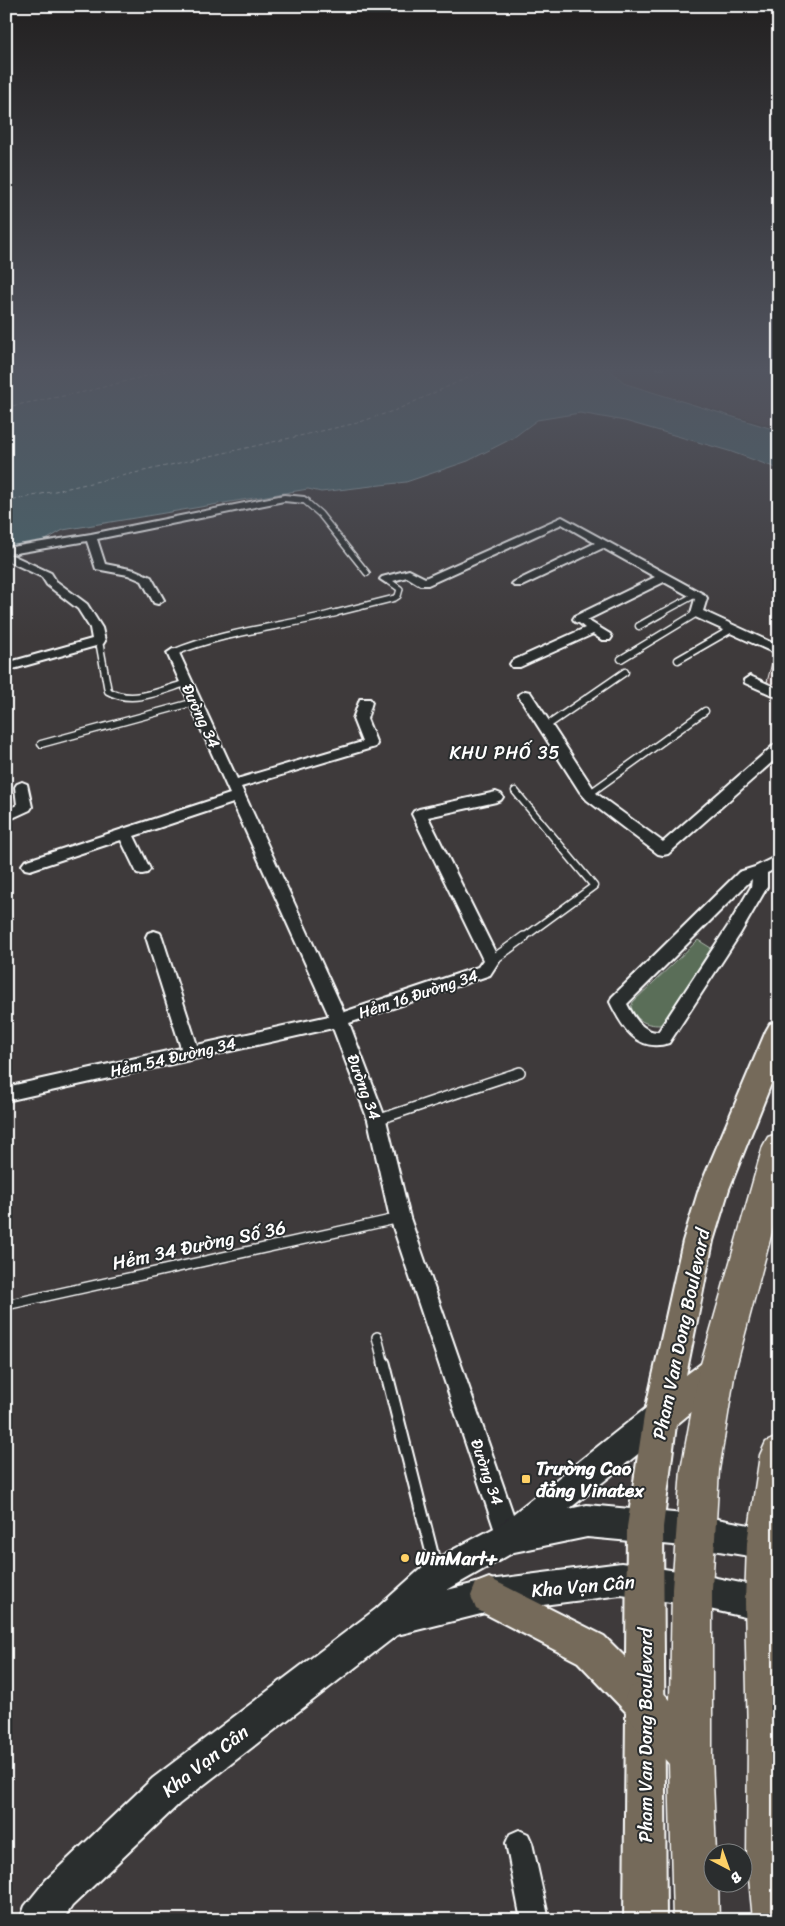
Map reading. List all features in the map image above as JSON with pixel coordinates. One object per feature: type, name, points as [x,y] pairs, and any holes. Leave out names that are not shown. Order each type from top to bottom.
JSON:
[{"type":"highway","points":[[696,1920],[690,1756],[692,1589],[700,1470],[717,1371],[779,1146]]},
{"type":"highway","points":[[776,1920],[770,1858],[770,1737],[773,1545],[779,1455]]},
{"type":"highway","points":[[644,1703],[690,1756]]},
{"type":"main road","name":"Pham Van Dong Boulevard","points":[[645,1920],[645,1527],[661,1416],[698,1241],[714,1189],[779,1031]]},
{"type":"main road","points":[[661,1416],[717,1371]]},
{"type":"main road","name":"Kha Vạn Cân","points":[[39,1920],[59,1893],[166,1791],[388,1621],[438,1576],[509,1537],[661,1416]]},
{"type":"main road","name":"Kha Vạn Cân","points":[[509,1537],[587,1521],[695,1531],[773,1545]]},
{"type":"main road","name":"Kha Vạn Cân","points":[[388,1621],[489,1596],[620,1579],[692,1589],[772,1606]]},
{"type":"main road","points":[[489,1596],[591,1649],[644,1703]]},
{"type":"street","points":[[6,552],[284,498],[304,500]]},
{"type":"street","points":[[386,579],[409,573],[424,583],[562,520],[701,598],[697,613],[779,651]]},
{"type":"street","points":[[91,537],[100,567],[131,572],[147,579],[158,600]]},
{"type":"street","points":[[518,584],[604,543]]},
{"type":"street","points":[[6,556],[29,565],[47,575],[51,583],[83,607],[96,628],[99,642],[6,667]]},
{"type":"street","points":[[606,637],[579,619],[665,578]]},
{"type":"street","points":[[516,664],[593,629]]},
{"type":"street","name":"Đường 34","points":[[172,653],[339,1020],[378,1120],[400,1218],[509,1537]]},
{"type":"street","points":[[750,680],[779,694]]},
{"type":"street","points":[[525,696],[589,794],[663,850],[779,748]]},
{"type":"street","points":[[30,865],[126,834],[235,791],[370,744],[360,719],[365,702]]},
{"type":"street","points":[[6,816],[23,810],[25,807],[22,786]]},
{"type":"street","points":[[491,961],[481,937],[419,814],[496,797]]},
{"type":"street","points":[[126,834],[142,869]]},
{"type":"street","points":[[760,871],[759,887],[663,1038],[656,1040],[648,1039],[634,1029],[618,1002],[744,876],[760,871],[773,863],[779,865]]},
{"type":"street","points":[[154,937],[191,1053]]},
{"type":"street","name":"Hẻm 16 Đường 34","points":[[339,1020],[484,971],[489,967],[491,961]]},
{"type":"street","name":"Hẻm 54 Đường 34","points":[[6,1094],[339,1020]]},
{"type":"street","points":[[519,1843],[535,1920]]},
{"type":"lane","points":[[304,500],[320,514],[367,573]]},
{"type":"lane","points":[[172,653],[261,627],[293,624],[395,598],[398,596],[400,589],[386,579]]},
{"type":"lane","points":[[639,626],[695,595]]},
{"type":"lane","points":[[620,660],[697,613]]},
{"type":"lane","points":[[678,660],[732,629]]},
{"type":"lane","points":[[99,642],[108,691],[114,696],[124,699],[186,683]]},
{"type":"lane","points":[[545,727],[624,672]]},
{"type":"lane","points":[[41,744],[195,702]]},
{"type":"lane","points":[[589,794],[705,711]]},
{"type":"lane","points":[[491,961],[594,886],[515,791]]},
{"type":"lane","points":[[378,1120],[520,1072]]},
{"type":"lane","name":"Hẻm 34 Đường Số 36","points":[[6,1306],[400,1218]]},
{"type":"lane","points":[[377,1337],[438,1576]]},
{"type":"green space","points":[[698,940],[711,948],[671,1012],[660,1025],[650,1024],[639,1019],[631,1007],[633,1002]]},
{"type":"water","points":[[6,458],[474,458],[406,482],[321,492],[308,489],[63,530],[44,541],[6,548]]},
{"type":"water","points":[[748,458],[779,458],[779,469]]},
{"type":"ferry route","points":[[6,502],[202,458]]},
{"type":"place","name":"Trường Cao đẳng Vinatex","points":[[526,1479]]},
{"type":"place","name":"WinMart+","points":[[405,1558]]},
{"type":"district","name":"KHU PHỐ 35","points":[[505,753]]}]
